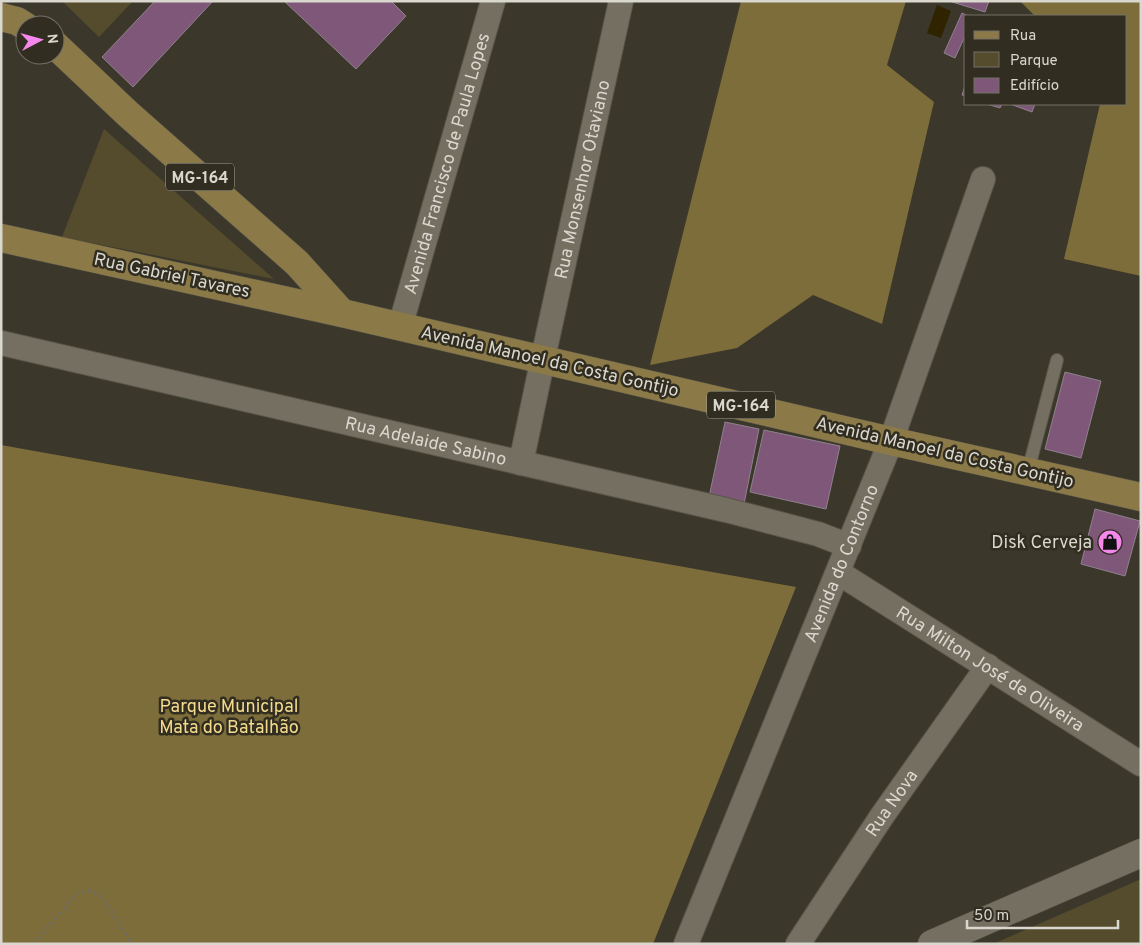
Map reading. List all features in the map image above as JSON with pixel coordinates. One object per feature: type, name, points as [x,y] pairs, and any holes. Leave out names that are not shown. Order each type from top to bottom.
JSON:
[{"type":"main road","points":[[1,17],[15,20]]},
{"type":"main road","name":"MG-164","points":[[65,54],[128,114],[297,263],[342,312]]},
{"type":"main road","name":"Rua Gabriel Tavares","points":[[1,238],[342,312]]},
{"type":"main road","name":"Avenida Manoel da Costa Gontijo","points":[[342,312],[892,441],[1141,497]]},
{"type":"main road","points":[[932,944],[1141,853]]},
{"type":"street","name":"Avenida Francisco de Paula Lopes","points":[[400,327],[493,1]]},
{"type":"street","name":"Rua Monsenhor Otaviano","points":[[521,463],[621,1]]},
{"type":"street","name":"Avenida do Contorno","points":[[686,944],[892,441],[983,178]]},
{"type":"street","name":"Rua Adelaide Sabino","points":[[1,343],[726,510],[818,534],[849,546]]},
{"type":"street","name":"Rua Milton José de Oliveira","points":[[839,573],[1141,764]]},
{"type":"street","name":"Rua Nova","points":[[798,944],[882,816],[988,666]]},
{"type":"lane","points":[[1028,471],[1057,360]]},
{"type":"path","points":[[34,944],[76,894],[90,890],[102,897],[132,944]]},
{"type":"green space","points":[[62,1],[133,1],[99,37]]},
{"type":"green space","points":[[741,1],[906,1],[887,65],[934,102],[882,324],[813,295],[737,348],[650,365]]},
{"type":"green space","points":[[1020,1],[1141,1],[1141,276],[1064,259],[1100,105],[1127,105],[1127,15],[1034,15]]},
{"type":"green space","points":[[104,129],[274,279],[62,237]]},
{"type":"green space","name":"Parque Municipal Mata do Batalhão","points":[[1,445],[796,587],[653,944],[1,944]]},
{"type":"green space","points":[[1141,879],[1141,944],[993,944]]},
{"type":"shaded area","points":[[937,5],[951,11],[941,38],[927,33]]},
{"type":"building","points":[[155,1],[213,1],[133,87],[102,57]]},
{"type":"building","points":[[284,1],[391,1],[406,16],[356,69]]},
{"type":"building","points":[[949,1],[989,1],[985,12]]},
{"type":"building","points":[[962,13],[966,15],[964,15],[964,38],[955,58],[944,53]]},
{"type":"building","points":[[990,105],[1002,105],[1000,108]]},
{"type":"building","points":[[1013,105],[1035,105],[1032,112]]},
{"type":"building","points":[[1065,372],[1101,381],[1081,458],[1045,449]]},
{"type":"building","points":[[725,422],[759,429],[744,504],[709,497]]},
{"type":"building","points":[[764,430],[840,446],[826,509],[750,492]]},
{"type":"building","name":"Disk Cerveja","points":[[1095,509],[1140,521],[1125,576],[1081,564]]},
{"type":"place","name":"Disk Cerveja","points":[[1110,542]]}]
